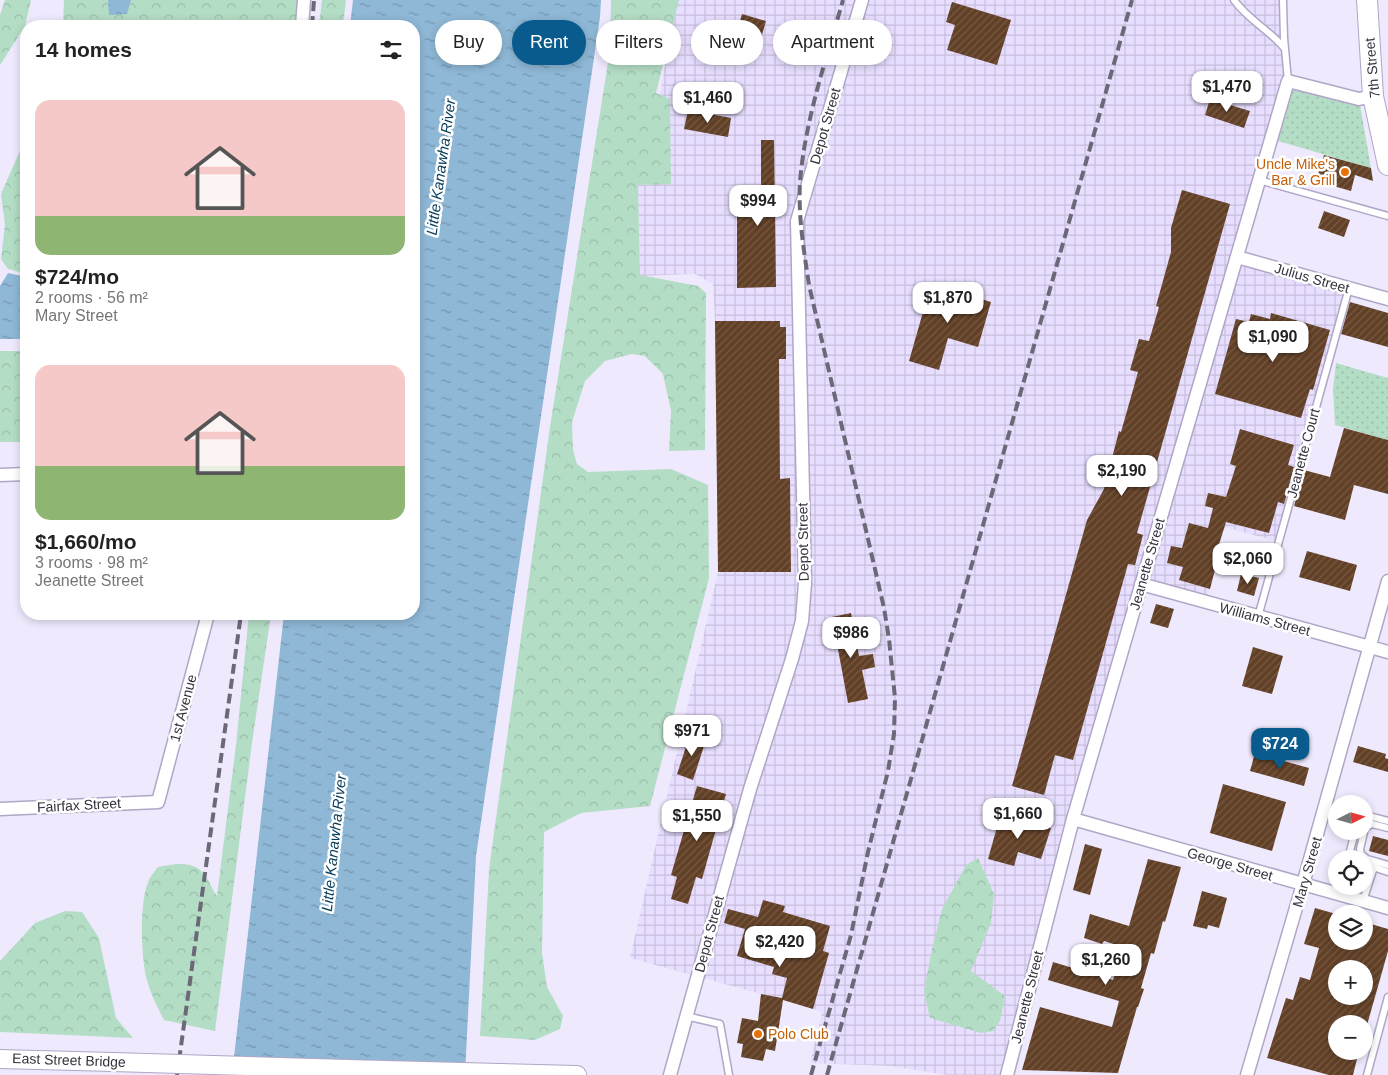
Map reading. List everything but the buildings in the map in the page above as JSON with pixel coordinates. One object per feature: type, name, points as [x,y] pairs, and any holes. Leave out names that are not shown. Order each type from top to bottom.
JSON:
[{"type":"main road","name":"7th Street","points":[[1367,0],[1373,96],[1384,128],[1388,165]]},
{"type":"main road","name":"East Street Bridge","points":[[0,1058],[577,1075]]},
{"type":"street","points":[[302,20],[304,0]]},
{"type":"street","name":"Depot Street","points":[[670,1075],[750,789],[792,659],[802,621],[805,583],[797,221],[862,0]]},
{"type":"street","points":[[1288,81],[1359,99],[1373,96]]},
{"type":"street","name":"Jeanette Street","points":[[1007,1075],[1073,819],[1288,81]]},
{"type":"street","name":"Julius Street","points":[[1237,257],[1388,299]]},
{"type":"street","points":[[0,475],[20,474]]},
{"type":"street","name":"Mary Street","points":[[1247,1075],[1324,812],[1388,581]]},
{"type":"street","name":"Williams Street","points":[[1141,584],[1388,652]]},
{"type":"street","name":"1st Avenue","points":[[158,802],[206,620]]},
{"type":"street","name":"Fairfax Street","points":[[0,809],[158,802]]},
{"type":"street","name":"George Street","points":[[1073,819],[1388,908]]},
{"type":"lane","points":[[1234,0],[1252,19],[1278,41],[1285,50]]},
{"type":"lane","points":[[1283,0],[1288,81]]},
{"type":"lane","points":[[1259,180],[1388,216]]},
{"type":"lane","name":"Jeanette Court","points":[[1258,617],[1349,288]]},
{"type":"lane","points":[[1324,812],[1328,813]]},
{"type":"lane","points":[[1373,817],[1388,822]]},
{"type":"lane","points":[[1388,828],[1372,824],[1365,828],[1360,849],[1361,854],[1367,859],[1388,865]]},
{"type":"lane","points":[[1363,901],[1374,867],[1388,872]]},
{"type":"lane","points":[[1367,1075],[1388,997]]},
{"type":"lane","points":[[686,1016],[720,1024],[729,1075]]},
{"type":"shaded area","points":[[675,0],[1283,0],[1288,81],[1237,257],[1349,288],[1279,542],[1225,527],[1206,602],[1142,584],[1007,1075],[947,1075],[891,1066],[810,1063],[822,1012],[783,998],[780,1025],[758,1021],[761,994],[630,958],[718,572],[713,284],[695,274],[640,276],[638,185],[671,183],[660,96],[665,65],[681,65],[681,20],[672,20]]},
{"type":"green space","points":[[5,0],[31,0],[26,20],[20,20],[20,34],[0,65],[0,15]]},
{"type":"green space","points":[[64,0],[298,0],[296,20],[63,20]]},
{"type":"green space","points":[[322,0],[346,0],[344,20],[320,20]]},
{"type":"green space","points":[[611,0],[679,0],[674,20],[611,20]]},
{"type":"green space","points":[[608,65],[663,65],[656,93],[670,99],[671,184],[638,185],[640,275],[698,286],[706,293],[705,450],[669,451],[671,411],[663,374],[645,356],[632,354],[605,361],[585,381],[572,422],[573,450],[577,464],[588,472],[671,469],[708,485],[709,578],[650,806],[581,813],[544,832],[542,953],[547,987],[563,1016],[560,1029],[535,1040],[480,1036],[489,869],[550,427]]},
{"type":"green space","points":[[1288,81],[1359,99],[1371,168],[1271,139]]},
{"type":"green space","points":[[20,151],[20,272],[8,269],[1,259],[5,225],[1,194]]},
{"type":"green space","points":[[0,351],[20,351],[20,442],[0,442]]},
{"type":"green space","points":[[1336,363],[1388,378],[1388,440],[1335,425],[1333,389]]},
{"type":"green space","points":[[248,620],[270,620],[252,743],[215,1031],[164,1020],[146,977],[142,942],[142,914],[146,889],[150,878],[158,867],[182,864],[194,866],[205,875],[217,896],[236,745]]},
{"type":"green space","points":[[978,858],[994,894],[991,923],[971,971],[1005,996],[1000,1021],[993,1031],[981,1033],[930,1018],[924,991],[942,909],[966,865]]},
{"type":"green space","points":[[65,911],[82,912],[99,938],[116,1018],[133,1038],[0,1032],[0,961],[35,923]]},
{"type":"water","points":[[108,0],[131,0],[127,14],[109,15]]},
{"type":"water","name":"Little Kanawha River","points":[[353,0],[601,0],[600,20],[596,20],[596,44],[476,856],[465,1075],[232,1075],[283,620],[420,620],[420,20],[351,20]]},
{"type":"water","points":[[8,273],[20,276],[20,339],[0,339],[0,286]]},
{"type":"railway","points":[[312,20],[314,0]]},
{"type":"railway","points":[[811,1075],[851,935],[868,852],[888,771],[894,734],[895,698],[884,608],[809,285],[801,221],[800,182],[806,136],[843,0]]},
{"type":"railway","points":[[827,1075],[1132,0]]},
{"type":"railway","points":[[177,1075],[240,620]]},
{"type":"place","name":"Uncle Mike's Bar & Grill","points":[[1345,172]]},
{"type":"place","name":"Polo Club","points":[[758,1034]]}]
